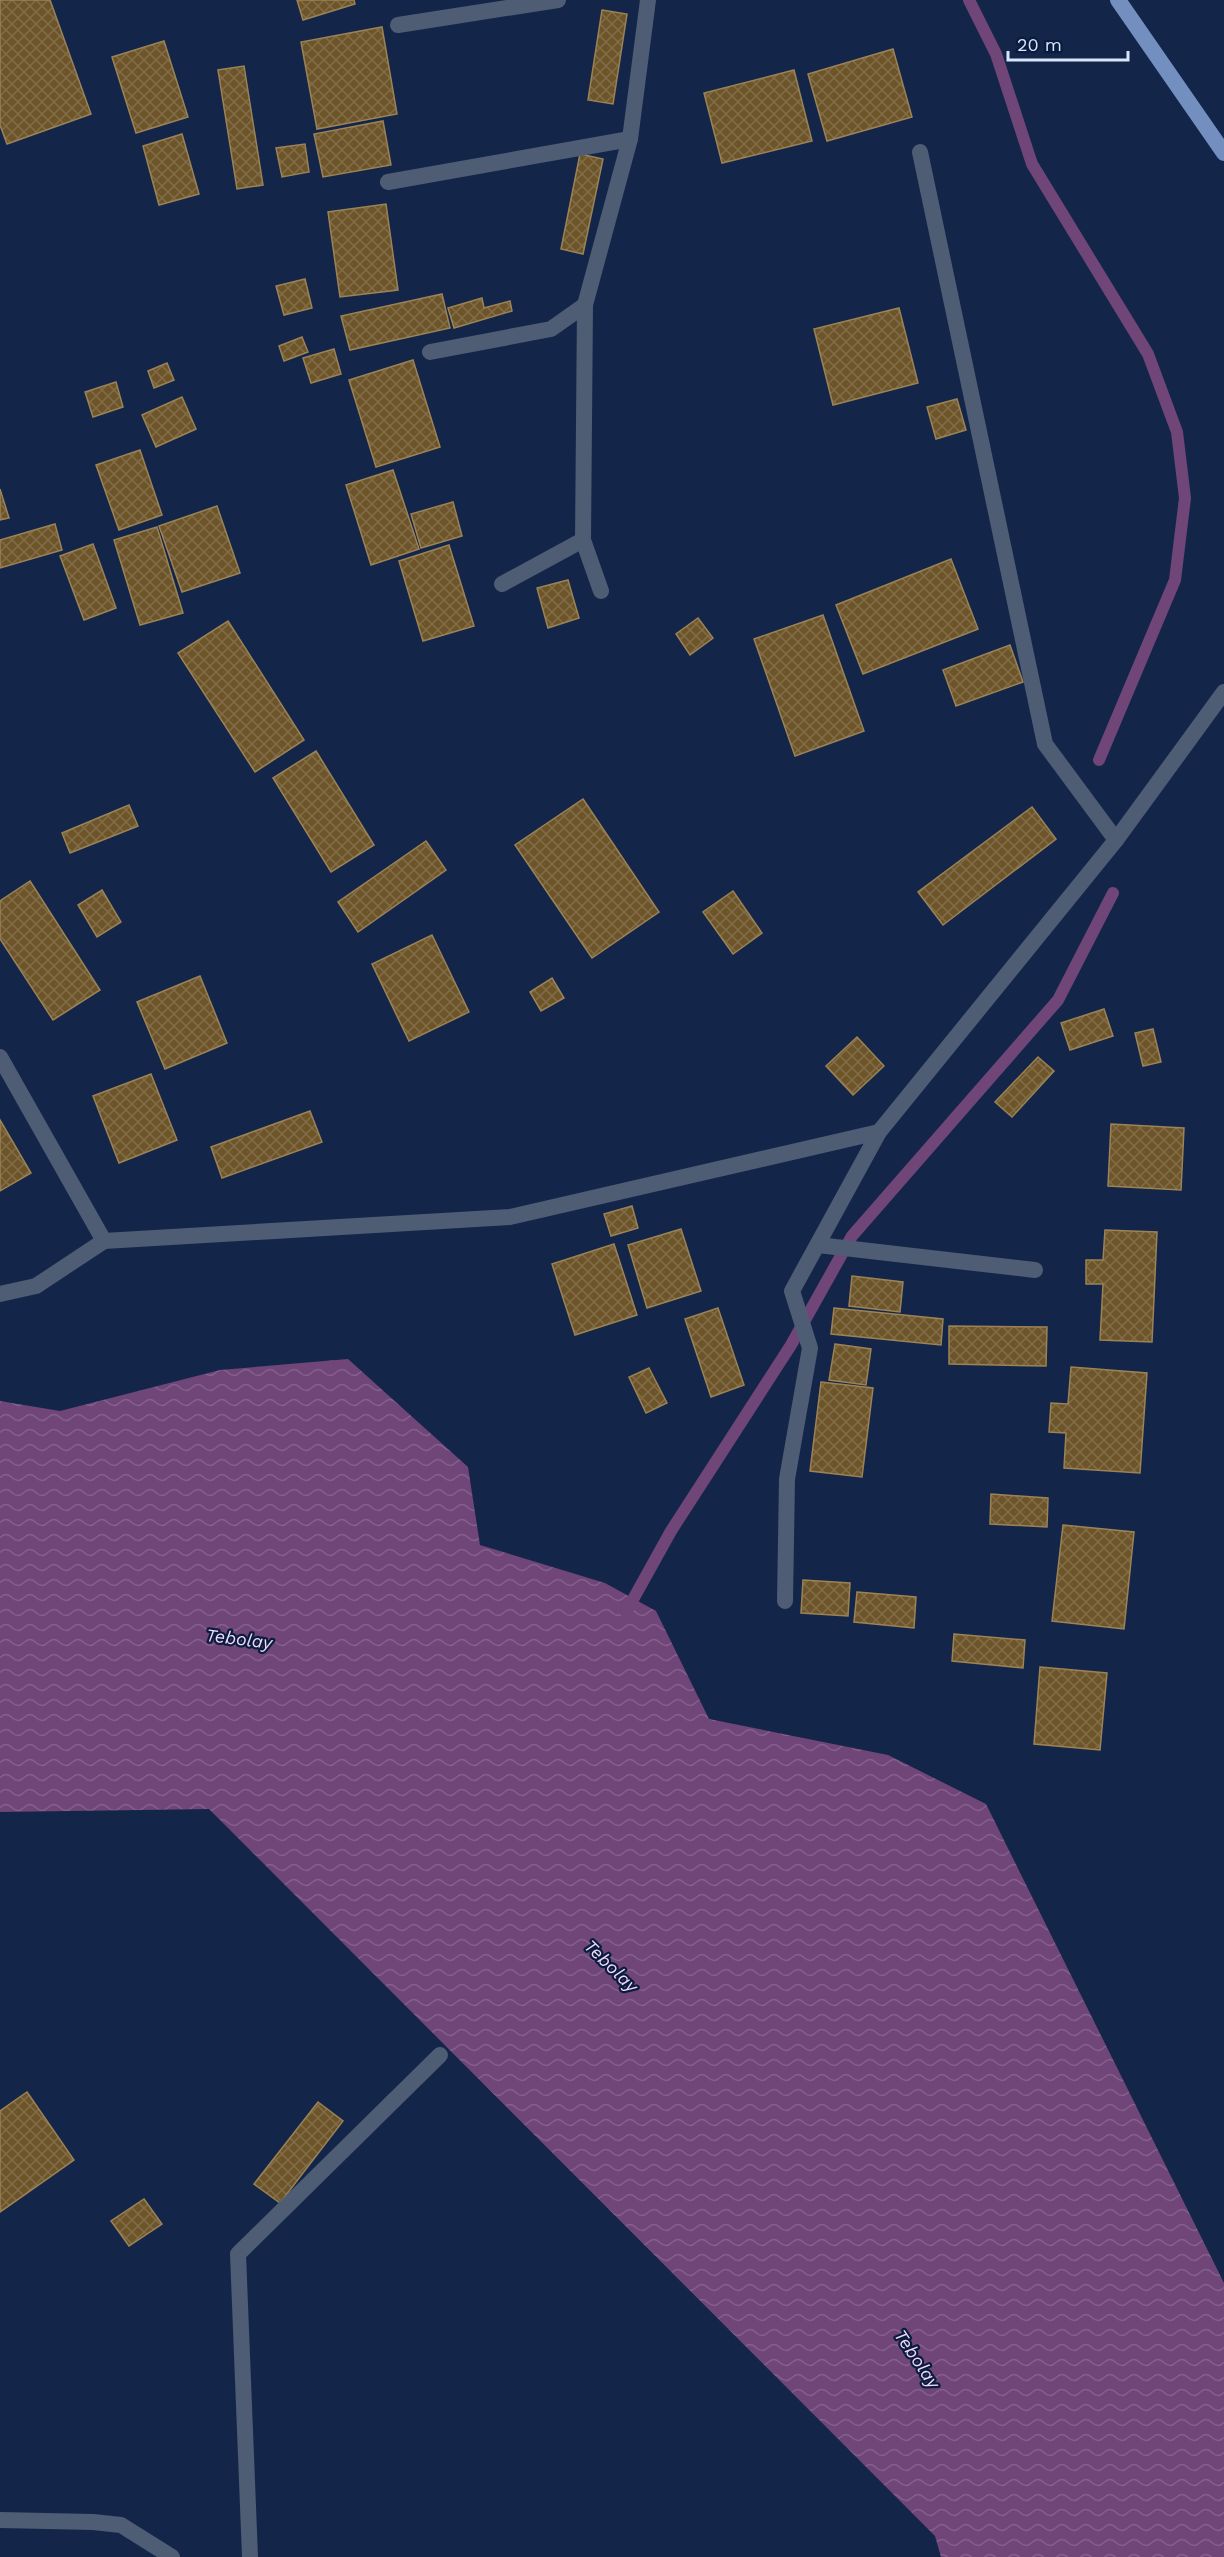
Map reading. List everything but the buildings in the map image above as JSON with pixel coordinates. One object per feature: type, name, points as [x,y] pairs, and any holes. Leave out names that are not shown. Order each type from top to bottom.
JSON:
[{"type":"main road","points":[[1118,0],[1224,153]]},
{"type":"street","points":[[398,25],[558,0]]},
{"type":"street","points":[[601,591],[583,540],[585,305],[630,139],[648,0]]},
{"type":"street","points":[[388,182],[630,139]]},
{"type":"street","points":[[920,152],[1045,744],[1116,840]]},
{"type":"street","points":[[430,352],[551,328],[585,305]]},
{"type":"street","points":[[502,584],[583,540]]},
{"type":"street","points":[[784,1601],[787,1479],[810,1348],[792,1291],[825,1246],[879,1132],[1116,840],[1224,692]]},
{"type":"street","points":[[0,1057],[104,1241]]},
{"type":"street","points":[[0,1294],[36,1286],[104,1241],[510,1217],[879,1132]]},
{"type":"street","points":[[825,1246],[1035,1270]]},
{"type":"street","points":[[250,2557],[238,2254],[440,2055]]},
{"type":"street","points":[[0,2520],[93,2522],[121,2525],[172,2557]]},
{"type":"water","name":"Tebolay","points":[[348,1359],[468,1467],[480,1545],[605,1583],[656,1611],[709,1719],[888,1755],[986,1804],[1224,2283],[1224,2557],[941,2557],[935,2536],[209,1809],[0,1812],[0,1401],[60,1411],[220,1370]]},
{"type":"waterway","points":[[969,0],[996,54],[1032,164],[1148,354],[1177,432],[1185,498],[1175,580],[1099,760]]},
{"type":"waterway","points":[[626,1612],[671,1531],[791,1345],[852,1236],[1058,1000],[1113,893]]}]
